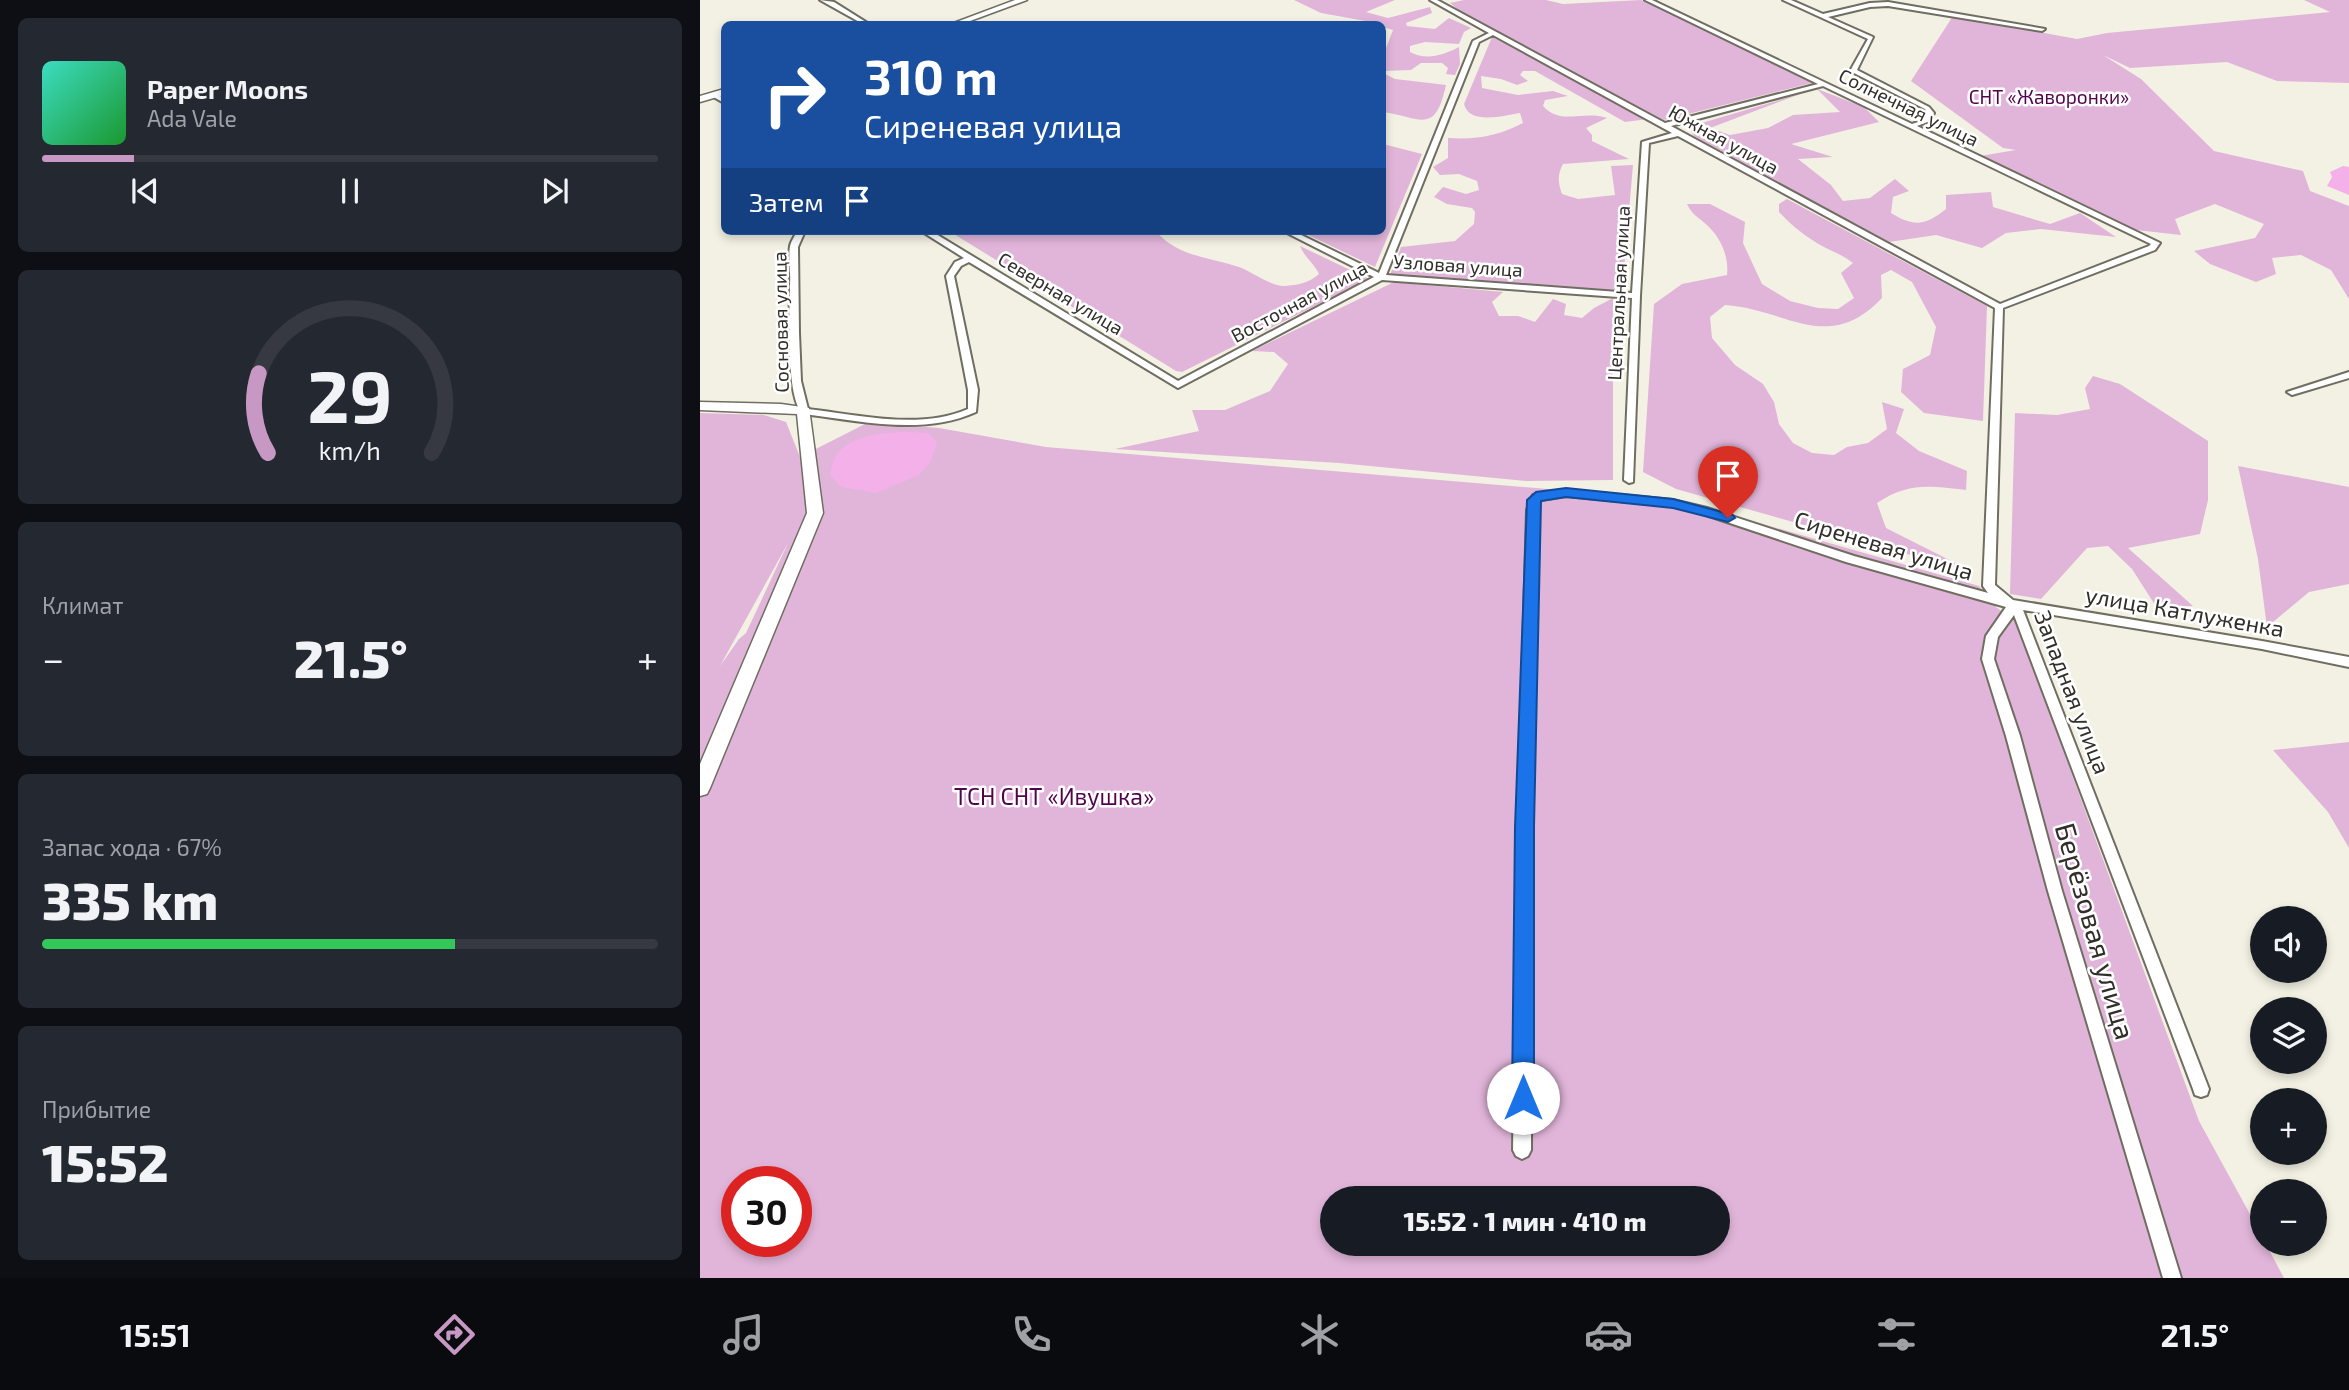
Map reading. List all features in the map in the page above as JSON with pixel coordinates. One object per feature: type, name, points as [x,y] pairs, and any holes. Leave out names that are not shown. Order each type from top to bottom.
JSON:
[{"type":"street","points":[[823,0],[861,21]]},
{"type":"street","points":[[964,21],[1023,0]]},
{"type":"street","name":"Южная улица","points":[[1433,0],[1999,307]]},
{"type":"street","name":"Солнечная улица","points":[[1648,0],[2156,243],[2152,248],[1999,307]]},
{"type":"street","points":[[1786,0],[1871,38],[1853,71],[1927,108],[1931,113],[1927,121],[1911,126]]},
{"type":"street","points":[[1823,16],[1883,2],[2042,29]]},
{"type":"street","name":"Восточная улица","points":[[1178,385],[1381,277],[1476,41],[1493,33]]},
{"type":"street","points":[[1667,125],[1824,84]]},
{"type":"street","points":[[700,99],[719,94]]},
{"type":"street","name":"Центральная улица","points":[[1629,480],[1636,296],[1646,142],[1679,132]]},
{"type":"street","name":"Сосновая улица","points":[[799,235],[794,247],[797,380],[800,405],[804,411],[931,422],[954,420],[973,410],[972,390],[950,276],[958,264],[970,258]]},
{"type":"street","name":"Северная улица","points":[[932,235],[1178,385]]},
{"type":"street","name":"Узловая улица","points":[[1295,235],[1381,277],[1636,296]]},
{"type":"street","name":"Западная улица","points":[[1999,307],[1989,586],[2013,604],[2022,618],[2201,1089]]},
{"type":"street","points":[[2292,392],[2349,375]]},
{"type":"street","points":[[700,406],[804,411],[815,513],[700,788]]},
{"type":"street","name":"Сиреневая улица","points":[[1522,1150],[1532,510],[1537,497],[1566,493],[1673,503],[1703,510],[1850,559],[2013,604]]},
{"type":"street","name":"улица Катлуженка","points":[[2013,604],[2349,662]]},
{"type":"street","name":"Берёзовая улица","points":[[2013,604],[2008,616],[1992,636],[1988,659],[2013,736],[2054,891],[2172,1278]]},
{"type":"green space","points":[[1294,0],[1395,0],[1366,12],[1388,18],[1430,7],[1432,13],[1406,23],[1407,26],[1435,29],[1449,18],[1471,28],[1464,32],[1459,44],[1425,42],[1410,46],[1410,52],[1423,56],[1441,54],[1459,47],[1460,64],[1455,75],[1446,74],[1448,68],[1442,63],[1421,63],[1411,70],[1386,71],[1386,48],[1393,30],[1386,28],[1386,21],[1365,21],[1321,13]]},
{"type":"green space","points":[[1464,0],[1546,0],[1563,4],[1641,0],[1816,82],[1664,120],[1466,16],[1450,3]]},
{"type":"green space","name":"СНТ «Жаворонки»","points":[[2304,0],[2349,0],[2349,83],[2277,81],[2227,62],[2130,68],[2103,55],[2141,79],[2214,151],[2303,171],[2310,191],[2349,206],[2349,299],[2331,270],[2301,255],[2272,258],[2276,274],[2256,282],[2210,264],[2194,251],[2255,238],[2264,224],[2215,204],[2175,219],[2181,235],[2136,230],[1980,156],[2016,150],[2003,148],[1911,81],[1953,16],[2077,39],[2107,33],[2330,12]]},
{"type":"green space","points":[[1492,37],[1648,119],[1625,122],[1535,71],[1523,71],[1520,75],[1528,81],[1517,85],[1481,76],[1482,88],[1518,95],[1553,91],[1568,96],[1545,100],[1543,106],[1557,115],[1607,118],[1586,128],[1592,135],[1592,141],[1629,159],[1563,164],[1559,183],[1562,194],[1578,199],[1615,195],[1611,166],[1633,165],[1622,292],[1390,275],[1401,247],[1455,241],[1474,224],[1475,212],[1472,208],[1447,204],[1434,197],[1443,187],[1466,194],[1479,190],[1477,181],[1459,174],[1440,175],[1433,167],[1448,158],[1448,138],[1487,136],[1523,123],[1520,113],[1479,117],[1467,111],[1464,104]]},
{"type":"green space","points":[[1386,74],[1395,79],[1446,85],[1442,101],[1432,117],[1417,119],[1386,113]]},
{"type":"green space","points":[[1817,89],[1864,107],[1879,122],[1791,144],[1833,157],[1798,159],[1831,185],[1843,201],[1870,198],[1895,179],[1909,191],[1893,197],[1891,213],[1906,221],[1919,223],[1939,215],[1946,209],[1946,195],[1991,192],[1993,207],[2050,224],[2080,213],[2116,237],[2041,229],[2006,233],[1982,248],[1936,235],[1889,242],[1694,136],[1688,127],[1800,94],[1710,128],[1730,135],[1768,128],[1793,115],[1840,112]]},
{"type":"green space","points":[[1386,145],[1422,154],[1375,267],[1308,235],[1386,235]]},
{"type":"green space","points":[[1787,199],[1987,306],[1983,421],[1924,413],[1901,392],[1903,369],[1930,355],[1936,327],[1912,282],[1891,270],[1881,275],[1882,298],[1862,315],[1843,324],[1806,324],[1747,308],[1725,305],[1710,317],[1712,338],[1735,365],[1763,384],[1774,402],[1779,424],[1793,443],[1812,453],[1834,455],[1847,447],[1868,443],[1887,429],[1882,402],[1904,409],[1896,433],[1919,451],[1967,471],[1966,490],[1920,487],[1888,496],[1877,503],[1886,528],[1975,573],[1676,489],[1643,472],[1654,304],[1682,284],[1727,275],[1726,256],[1718,238],[1687,204],[1710,204],[1745,222],[1743,243],[1762,284],[1790,301],[1818,308],[1838,309],[1854,298],[1841,273],[1853,263],[1811,240],[1784,217],[1779,212],[1779,204]]},
{"type":"green space","points":[[955,235],[1160,235],[1184,251],[1239,267],[1273,284],[1284,286],[1303,283],[1319,274],[1300,246],[1369,279],[1182,372],[1176,371]]},
{"type":"green space","points":[[1394,282],[1503,292],[1492,302],[1499,316],[1518,316],[1535,322],[1553,299],[1566,304],[1564,315],[1582,318],[1613,298],[1613,480],[1526,481],[1339,463],[1115,449],[1199,431],[1192,410],[1225,410],[1270,391],[1288,364],[1274,352],[1252,351]]},
{"type":"green space","points":[[2093,376],[2120,384],[2208,441],[2208,500],[2200,534],[2128,548],[2193,606],[2157,608],[2132,569],[2108,546],[2087,548],[2041,599],[2010,594],[2015,413],[2057,415],[2090,409],[2085,388]]},
{"type":"green space","name":"ТСН СНТ «Ивушка»","points":[[700,413],[764,415],[786,422],[800,457],[869,422],[939,428],[1046,447],[1656,498],[1700,506],[1979,586],[1996,607],[2016,622],[2199,1121],[2250,1214],[2250,1256],[2272,1256],[2284,1278],[700,1278]],"holes":[[[788,543],[746,633],[720,666]]]},
{"type":"green space","points":[[2238,466],[2349,487],[2349,584],[2309,592],[2267,627],[2258,559]]},
{"type":"green space","points":[[2349,742],[2349,848],[2328,812],[2273,750]]},
{"type":"shaded area","points":[[2343,166],[2349,167],[2349,195],[2327,186],[2332,177],[2330,172]]},
{"type":"shaded area","points":[[928,433],[937,442],[931,461],[919,475],[876,493],[842,487],[831,476],[833,463],[839,452],[848,444],[871,435]]},
{"type":"route","points":[[1523,1098],[1525,827],[1534,500],[1541,495],[1556,492],[1673,503],[1728,518]]}]
